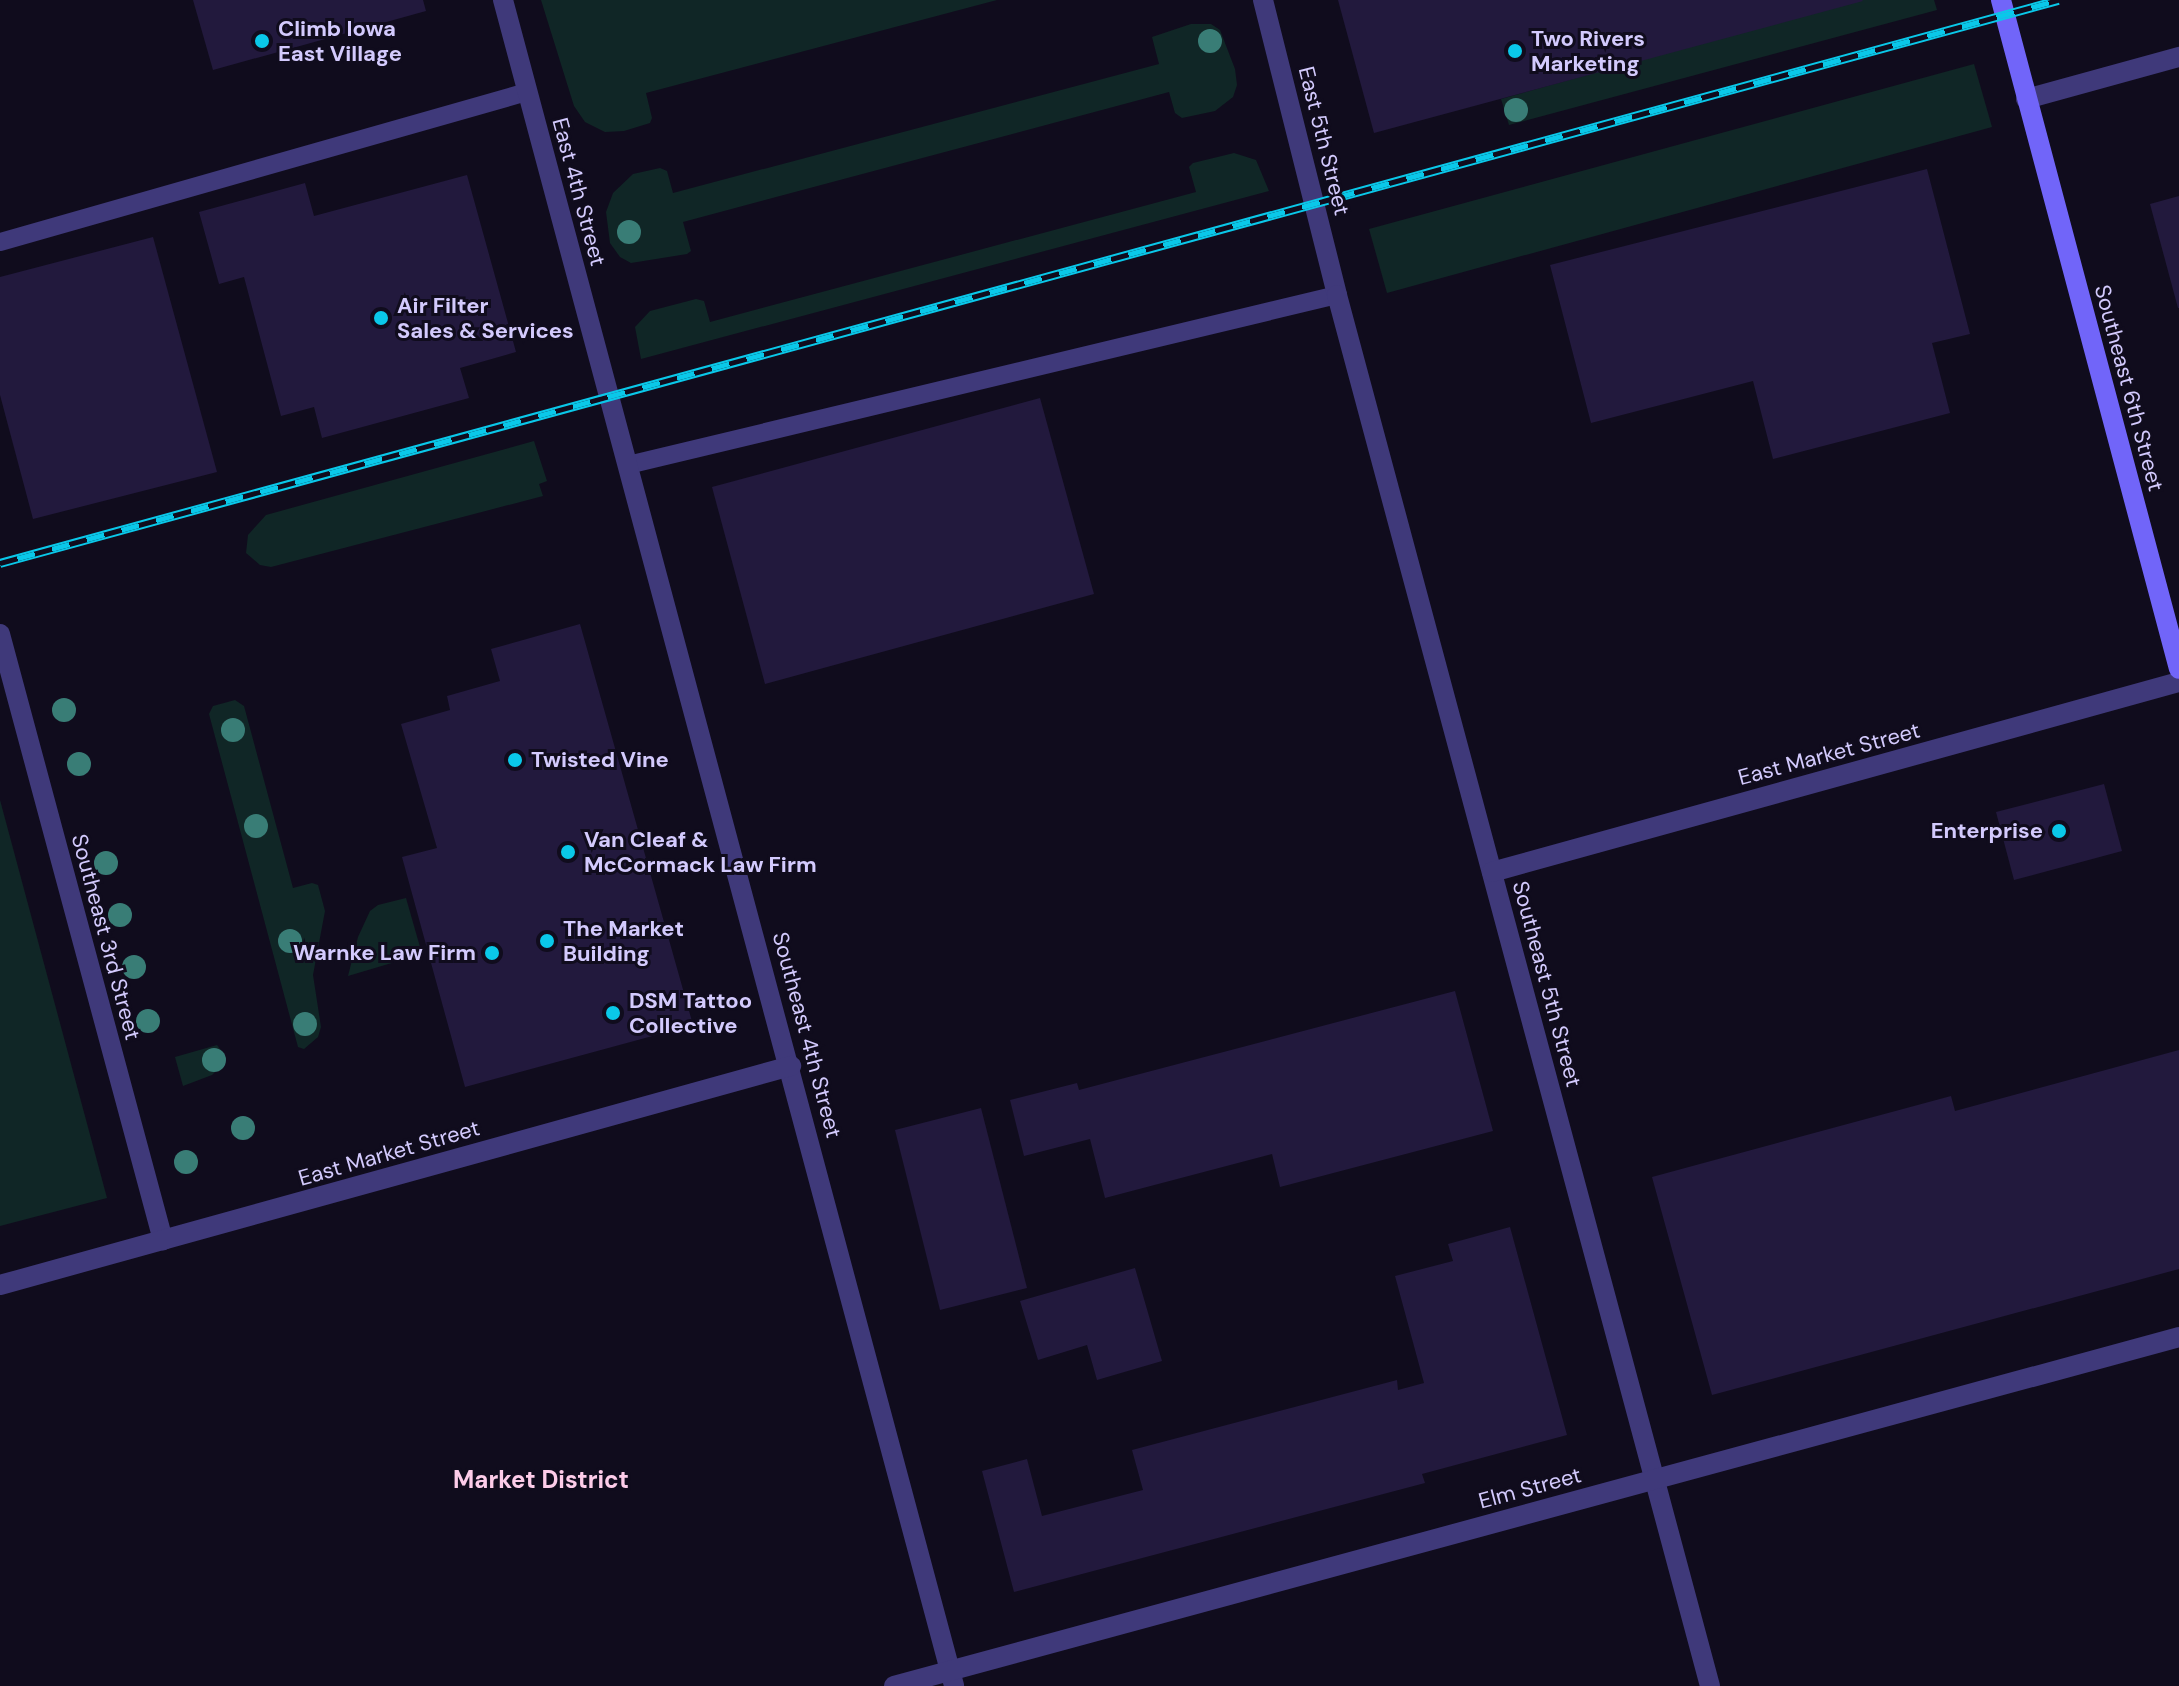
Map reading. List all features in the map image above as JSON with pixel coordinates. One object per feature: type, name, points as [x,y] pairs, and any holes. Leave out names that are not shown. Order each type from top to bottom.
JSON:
[{"type":"main road","name":"Southeast 6th Street","points":[[2001,0],[2179,669]]},
{"type":"street","name":"East 4th Street","points":[[503,0],[609,397]]},
{"type":"street","name":"East 5th Street","points":[[1263,0],[1337,295]]},
{"type":"street","points":[[2029,109],[2179,57]]},
{"type":"street","name":"Southeast 5th Street","points":[[1337,295],[1710,1686]]},
{"type":"street","name":"Southeast 4th Street","points":[[609,397],[791,1066],[952,1678]]},
{"type":"street","name":"Southeast 3rd Street","points":[[2,640],[163,1240]]},
{"type":"street","name":"East Market Street","points":[[1492,872],[2179,682]]},
{"type":"street","name":"East Market Street","points":[[0,1285],[791,1066]]},
{"type":"street","name":"Elm Street","points":[[894,1686],[952,1678],[1655,1479],[2179,1337]]},
{"type":"lane","points":[[0,242],[527,92]]},
{"type":"lane","points":[[628,465],[1337,295]]},
{"type":"green space","points":[[541,0],[997,0],[646,93],[652,118],[650,123],[624,131],[605,132],[585,122],[574,106]]},
{"type":"green space","points":[[1857,0],[1934,0],[1937,10],[1509,125],[1501,99]]},
{"type":"green space","points":[[1191,24],[1211,24],[1220,30],[1235,69],[1237,85],[1233,97],[1215,111],[1182,118],[1175,113],[1169,92],[683,222],[691,251],[687,254],[631,263],[620,257],[610,243],[606,212],[613,193],[633,174],[660,168],[667,171],[673,193],[1159,64],[1152,37]]},
{"type":"green space","points":[[1974,64],[1992,127],[1387,293],[1369,229]]},
{"type":"green space","points":[[1234,153],[1256,160],[1269,191],[641,359],[635,327],[650,311],[696,299],[704,301],[710,322],[1196,192],[1189,167],[1193,163]]},
{"type":"green space","points":[[534,441],[547,481],[539,484],[543,496],[271,567],[260,565],[246,553],[248,535],[266,515]]},
{"type":"green space","points":[[235,700],[244,706],[293,888],[312,883],[318,885],[325,911],[313,975],[321,1027],[318,1037],[304,1049],[298,1047],[209,714],[213,706]]},
{"type":"green space","points":[[0,800],[107,1198],[0,1226]]},
{"type":"green space","points":[[406,898],[422,954],[348,976],[358,937],[370,911],[378,905]]},
{"type":"green space","points":[[217,1045],[223,1053],[220,1067],[212,1075],[183,1086],[175,1057]]},
{"type":"building","name":"Climb Iowa East Village","points":[[193,0],[423,0],[426,11],[213,70]]},
{"type":"building","name":"Two Rivers Marketing","points":[[1338,0],[1862,0],[1863,1],[1374,133]]},
{"type":"building","points":[[1927,169],[1970,334],[1932,343],[1950,413],[1773,459],[1753,381],[1591,423],[1550,265]]},
{"type":"building","name":"Air Filter Sales & Services","points":[[467,175],[516,352],[460,368],[469,398],[322,438],[314,407],[281,416],[244,277],[219,284],[199,212],[305,183],[314,216]]},
{"type":"building","points":[[2179,196],[2179,308],[2178,308],[2150,204]]},
{"type":"building","points":[[153,237],[217,472],[33,519],[0,395],[0,277]]},
{"type":"building","points":[[1040,398],[1094,594],[765,684],[712,487]]},
{"type":"building","name":"The Market Building","points":[[580,624],[693,1025],[465,1087],[402,857],[437,848],[401,724],[450,710],[447,696],[500,681],[491,649]]},
{"type":"building","name":"Enterprise","points":[[2104,784],[2122,851],[2014,880],[1996,812]]},
{"type":"building","points":[[1455,991],[1493,1131],[1280,1187],[1272,1154],[1105,1198],[1090,1139],[1024,1156],[1010,1100],[1077,1083],[1079,1090]]},
{"type":"building","points":[[2179,1050],[2179,1269],[1712,1395],[1652,1177],[1951,1096],[1955,1111]]},
{"type":"building","points":[[981,1108],[1027,1288],[940,1310],[895,1130]]},
{"type":"building","points":[[1510,1227],[1567,1435],[1422,1474],[1425,1483],[1014,1592],[982,1471],[1027,1459],[1042,1516],[1143,1490],[1132,1450],[1397,1380],[1398,1390],[1424,1383],[1395,1276],[1453,1261],[1448,1244]]},
{"type":"building","points":[[1135,1268],[1162,1361],[1097,1380],[1087,1345],[1038,1360],[1020,1301]]},
{"type":"railway","points":[[0,563],[2058,0]]},
{"type":"place","name":"Climb Iowa East Village","points":[[262,41]]},
{"type":"place","name":"Two Rivers Marketing","points":[[1515,51]]},
{"type":"place","name":"Air Filter Sales & Services","points":[[381,318]]},
{"type":"place","name":"Twisted Vine","points":[[515,760]]},
{"type":"place","name":"Enterprise","points":[[2059,831]]},
{"type":"place","name":"Van Cleaf & McCormack Law Firm","points":[[568,852]]},
{"type":"place","name":"The Market Building","points":[[547,941]]},
{"type":"place","name":"Warnke Law Firm","points":[[492,953]]},
{"type":"place","name":"DSM Tattoo Collective","points":[[613,1013]]},
{"type":"district","name":"Market District","points":[[541,1480]]}]
